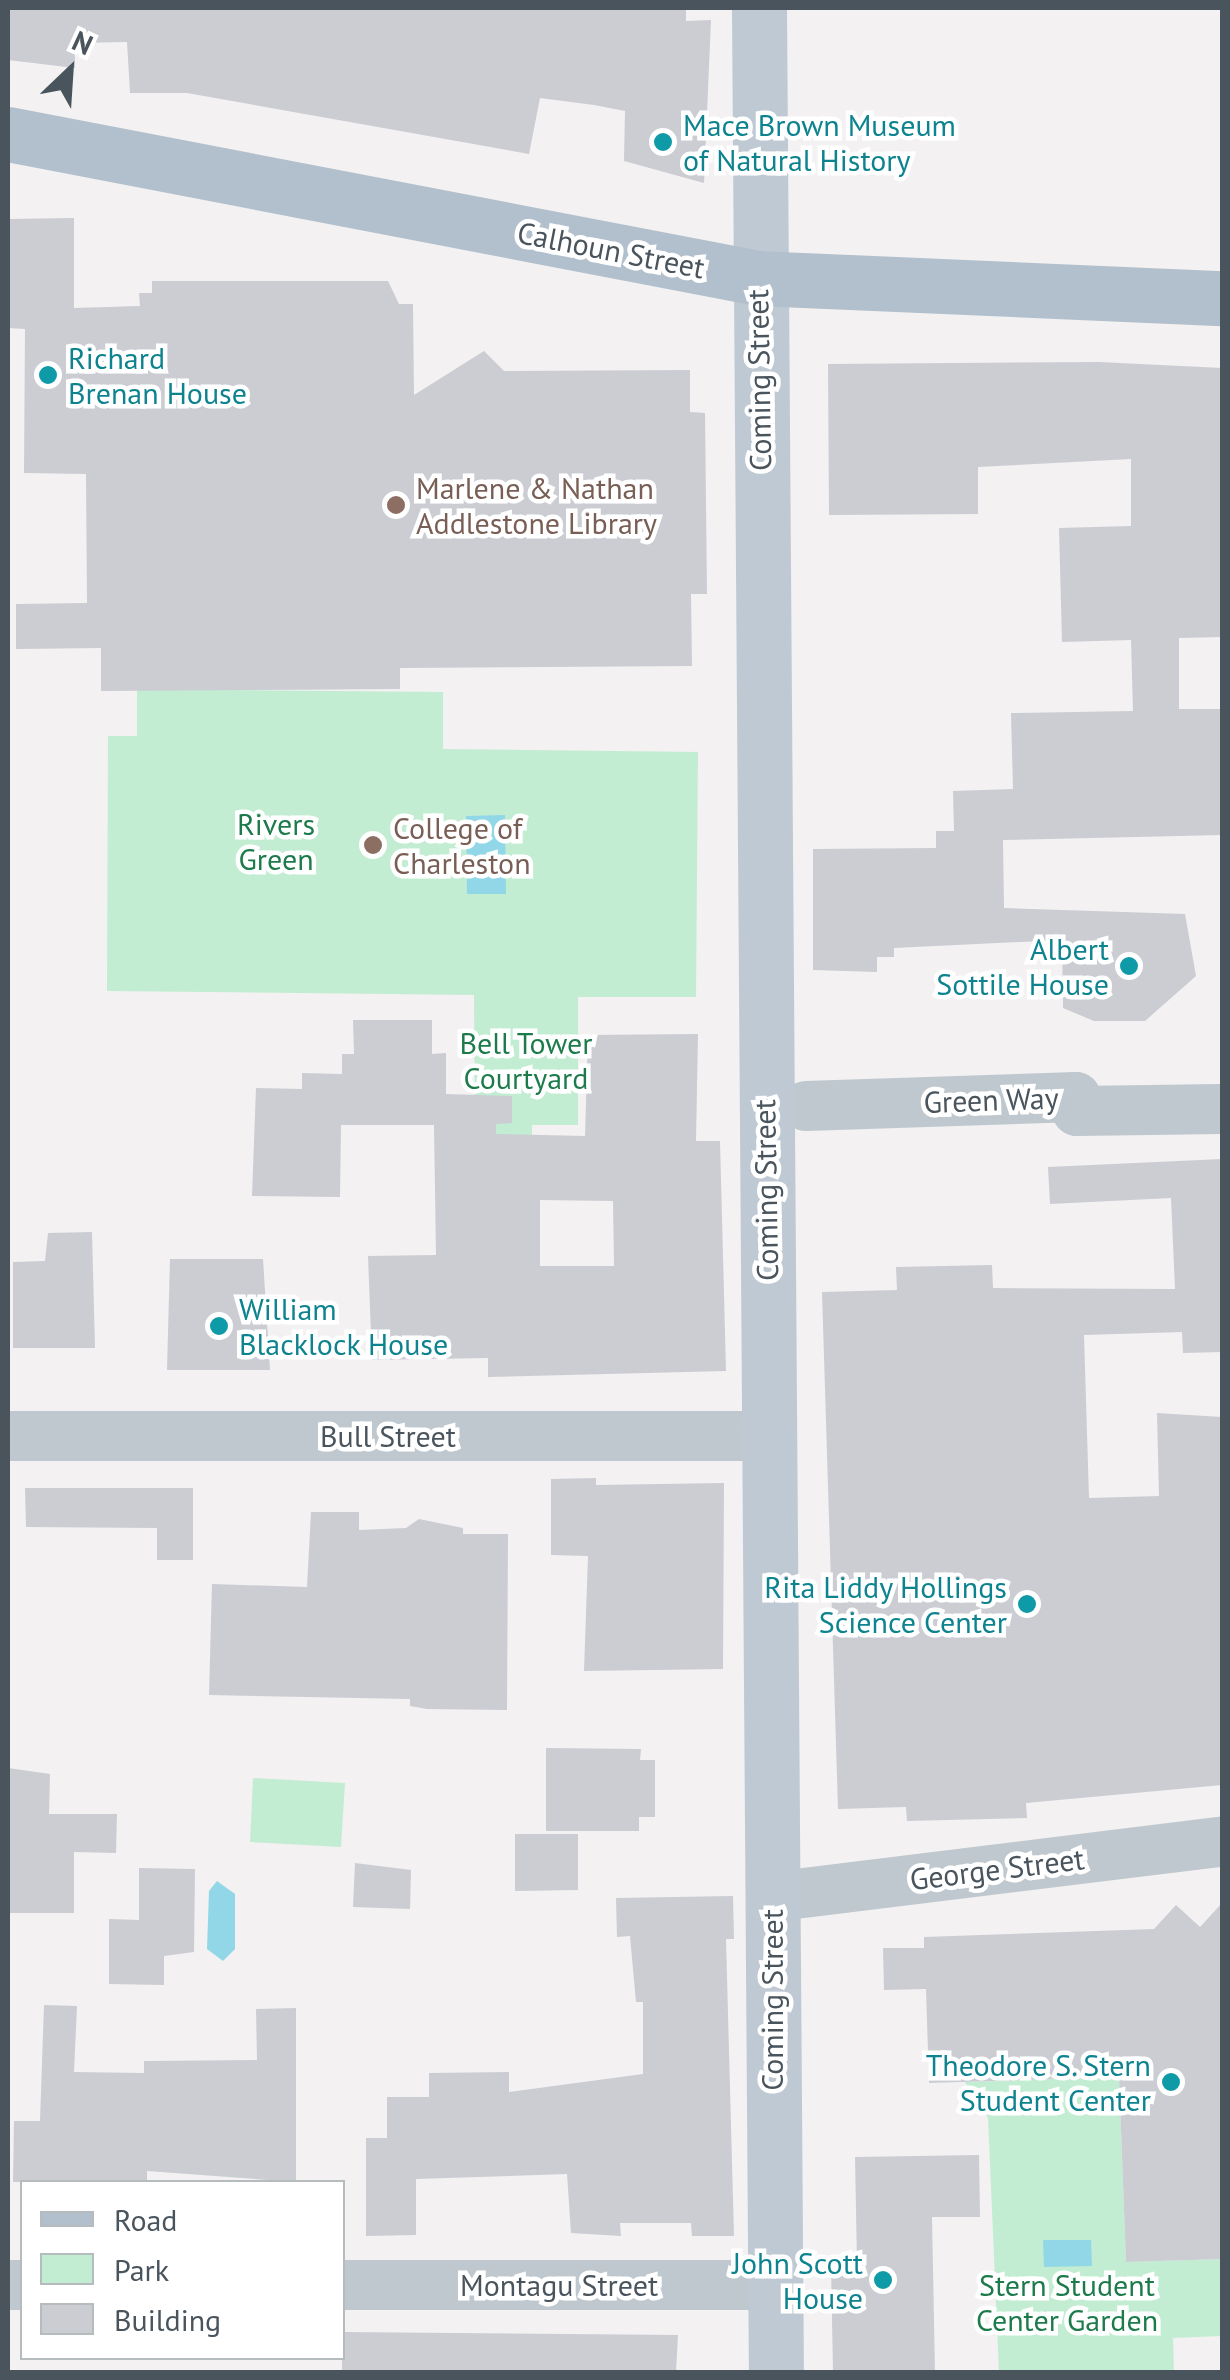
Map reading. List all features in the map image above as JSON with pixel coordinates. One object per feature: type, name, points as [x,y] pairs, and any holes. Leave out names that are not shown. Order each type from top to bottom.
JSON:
[{"type":"main road","name":"Calhoun Street","points":[[8,134],[758,278],[1222,298]]},
{"type":"street","name":"Coming Street","points":[[758,8],[776,2372]]},
{"type":"street","name":"Green Way","points":[[806,1106],[1076,1097],[1077,1111],[1222,1109]]},
{"type":"street","name":"Bull Street","points":[[8,1436],[768,1436]]},
{"type":"street","name":"George Street","points":[[771,1897],[1222,1842]]},
{"type":"street","name":"Montagu Street","points":[[345,2285],[775,2285]]},
{"type":"green space","name":"Rivers Green","points":[[137,689],[443,692],[443,749],[698,752],[696,997],[578,997],[578,1125],[532,1125],[532,1166],[475,1166],[474,995],[107,991],[108,736],[137,736]]},
{"type":"green space","points":[[253,1778],[345,1783],[341,1847],[250,1842]]},
{"type":"green space","name":"Stern Student Center Garden","points":[[1119,2077],[1126,2262],[1222,2259],[1222,2336],[1173,2338],[1174,2372],[999,2372],[988,2118],[965,2082]]},
{"type":"water","points":[[505,815],[506,894],[467,894],[466,816]]},
{"type":"water","points":[[217,1881],[235,1894],[235,1949],[223,1961],[207,1949],[209,1891]]},
{"type":"water","points":[[1043,2240],[1091,2240],[1092,2266],[1044,2267]]},
{"type":"building","points":[[8,8],[686,8],[686,21],[711,20],[704,183],[624,161],[625,111],[594,105],[540,98],[529,154],[187,93],[130,93],[127,42],[75,43],[75,68],[8,60]]},
{"type":"building","name":"Marlene & Nathan Addlestone Library","points":[[74,218],[74,308],[140,306],[139,293],[152,293],[152,281],[388,281],[399,304],[413,304],[414,395],[484,351],[504,371],[690,370],[690,412],[705,413],[707,594],[691,594],[692,666],[400,668],[400,689],[101,691],[101,648],[16,649],[16,604],[87,603],[86,474],[24,473],[25,329],[8,328],[8,219]]},
{"type":"building","points":[[1099,362],[1222,368],[1222,637],[1179,638],[1179,709],[1222,709],[1222,835],[1003,840],[1004,908],[1185,914],[1196,976],[1145,1021],[1094,1021],[1063,1008],[1062,940],[894,948],[894,957],[877,957],[877,972],[813,970],[813,849],[936,848],[936,831],[954,831],[953,791],[1013,789],[1011,713],[1133,711],[1131,640],[1062,642],[1059,528],[1131,526],[1131,459],[978,467],[978,514],[829,515],[828,364]]},
{"type":"building","points":[[353,1020],[432,1020],[432,1054],[446,1053],[446,1094],[512,1096],[512,1123],[496,1124],[496,1134],[585,1136],[588,1035],[698,1034],[696,1141],[720,1141],[726,1371],[488,1377],[488,1358],[372,1360],[368,1256],[436,1255],[434,1125],[341,1125],[340,1197],[252,1196],[256,1088],[302,1089],[302,1073],[342,1074],[342,1054],[354,1054]],"holes":[[[540,1200],[613,1201],[614,1266],[540,1266]]]},
{"type":"building","name":"Rita Liddy Hollings Science Center","points":[[1222,1159],[1222,1352],[1183,1353],[1182,1332],[1084,1335],[1089,1498],[1159,1496],[1157,1413],[1222,1417],[1222,1785],[1026,1803],[1027,1818],[907,1821],[906,1807],[838,1809],[822,1292],[897,1290],[896,1267],[992,1265],[993,1288],[1175,1289],[1171,1198],[1050,1204],[1048,1167]]},
{"type":"building","points":[[92,1232],[95,1348],[13,1348],[13,1262],[45,1261],[48,1233]]},
{"type":"building","name":"William Blacklock House","points":[[170,1259],[263,1259],[270,1370],[167,1370]]},
{"type":"building","points":[[596,1478],[596,1485],[724,1483],[723,1669],[584,1671],[588,1556],[551,1555],[551,1479]]},
{"type":"building","points":[[25,1488],[193,1488],[193,1560],[157,1560],[157,1528],[26,1527]]},
{"type":"building","points":[[311,1512],[359,1512],[359,1530],[406,1528],[419,1519],[463,1528],[463,1534],[508,1534],[507,1710],[427,1709],[410,1706],[410,1699],[209,1695],[212,1584],[307,1587]]},
{"type":"building","points":[[546,1748],[641,1749],[640,1760],[655,1760],[655,1817],[639,1817],[639,1831],[546,1831]]},
{"type":"building","points":[[8,1768],[50,1774],[49,1814],[117,1814],[116,1853],[74,1852],[74,1913],[8,1913]]},
{"type":"building","points":[[515,1834],[578,1834],[578,1890],[515,1891]]},
{"type":"building","points":[[355,1863],[411,1870],[410,1909],[353,1907]]},
{"type":"building","points":[[139,1868],[195,1869],[194,1952],[164,1956],[164,1985],[109,1984],[109,1919],[139,1920]]},
{"type":"building","points":[[733,1896],[734,1939],[726,1939],[734,2236],[692,2236],[691,2223],[620,2223],[621,2236],[571,2233],[567,2174],[416,2179],[416,2235],[366,2236],[366,2138],[387,2138],[387,2097],[429,2097],[429,2073],[509,2072],[509,2092],[643,2074],[643,2002],[636,2002],[630,1936],[617,1937],[616,1898]]},
{"type":"building","name":"Theodore S. Stern Student Center","points":[[1222,1903],[1222,2259],[1126,2262],[1119,2077],[929,2083],[926,1989],[884,1990],[883,1948],[924,1948],[924,1937],[1154,1929],[1176,1905],[1200,1927]]},
{"type":"building","points":[[44,2005],[77,2006],[74,2072],[144,2073],[144,2061],[257,2060],[256,2009],[296,2008],[296,2180],[147,2171],[147,2180],[13,2182],[14,2121],[40,2121]]},
{"type":"building","points":[[979,2155],[980,2217],[932,2217],[935,2372],[833,2372],[831,2263],[857,2263],[855,2157]]},
{"type":"building","points":[[345,2332],[678,2335],[676,2372],[342,2372]]},
{"type":"place","name":"Mace Brown Museum of Natural History","points":[[663,142]]},
{"type":"place","name":"Richard Brenan House","points":[[48,375]]},
{"type":"place","name":"Marlene & Nathan Addlestone Library","points":[[396,505]]},
{"type":"place","name":"College of Charleston","points":[[373,845]]},
{"type":"place","name":"Albert Sottile House","points":[[1129,966]]},
{"type":"place","name":"William Blacklock House","points":[[219,1326]]},
{"type":"place","name":"Rita Liddy Hollings Science Center","points":[[1027,1604]]},
{"type":"place","name":"Theodore S. Stern Student Center","points":[[1171,2082]]},
{"type":"place","name":"John Scott House","points":[[883,2280]]},
{"type":"park label","name":"Bell Tower Courtyard","points":[[526,1060]]}]
